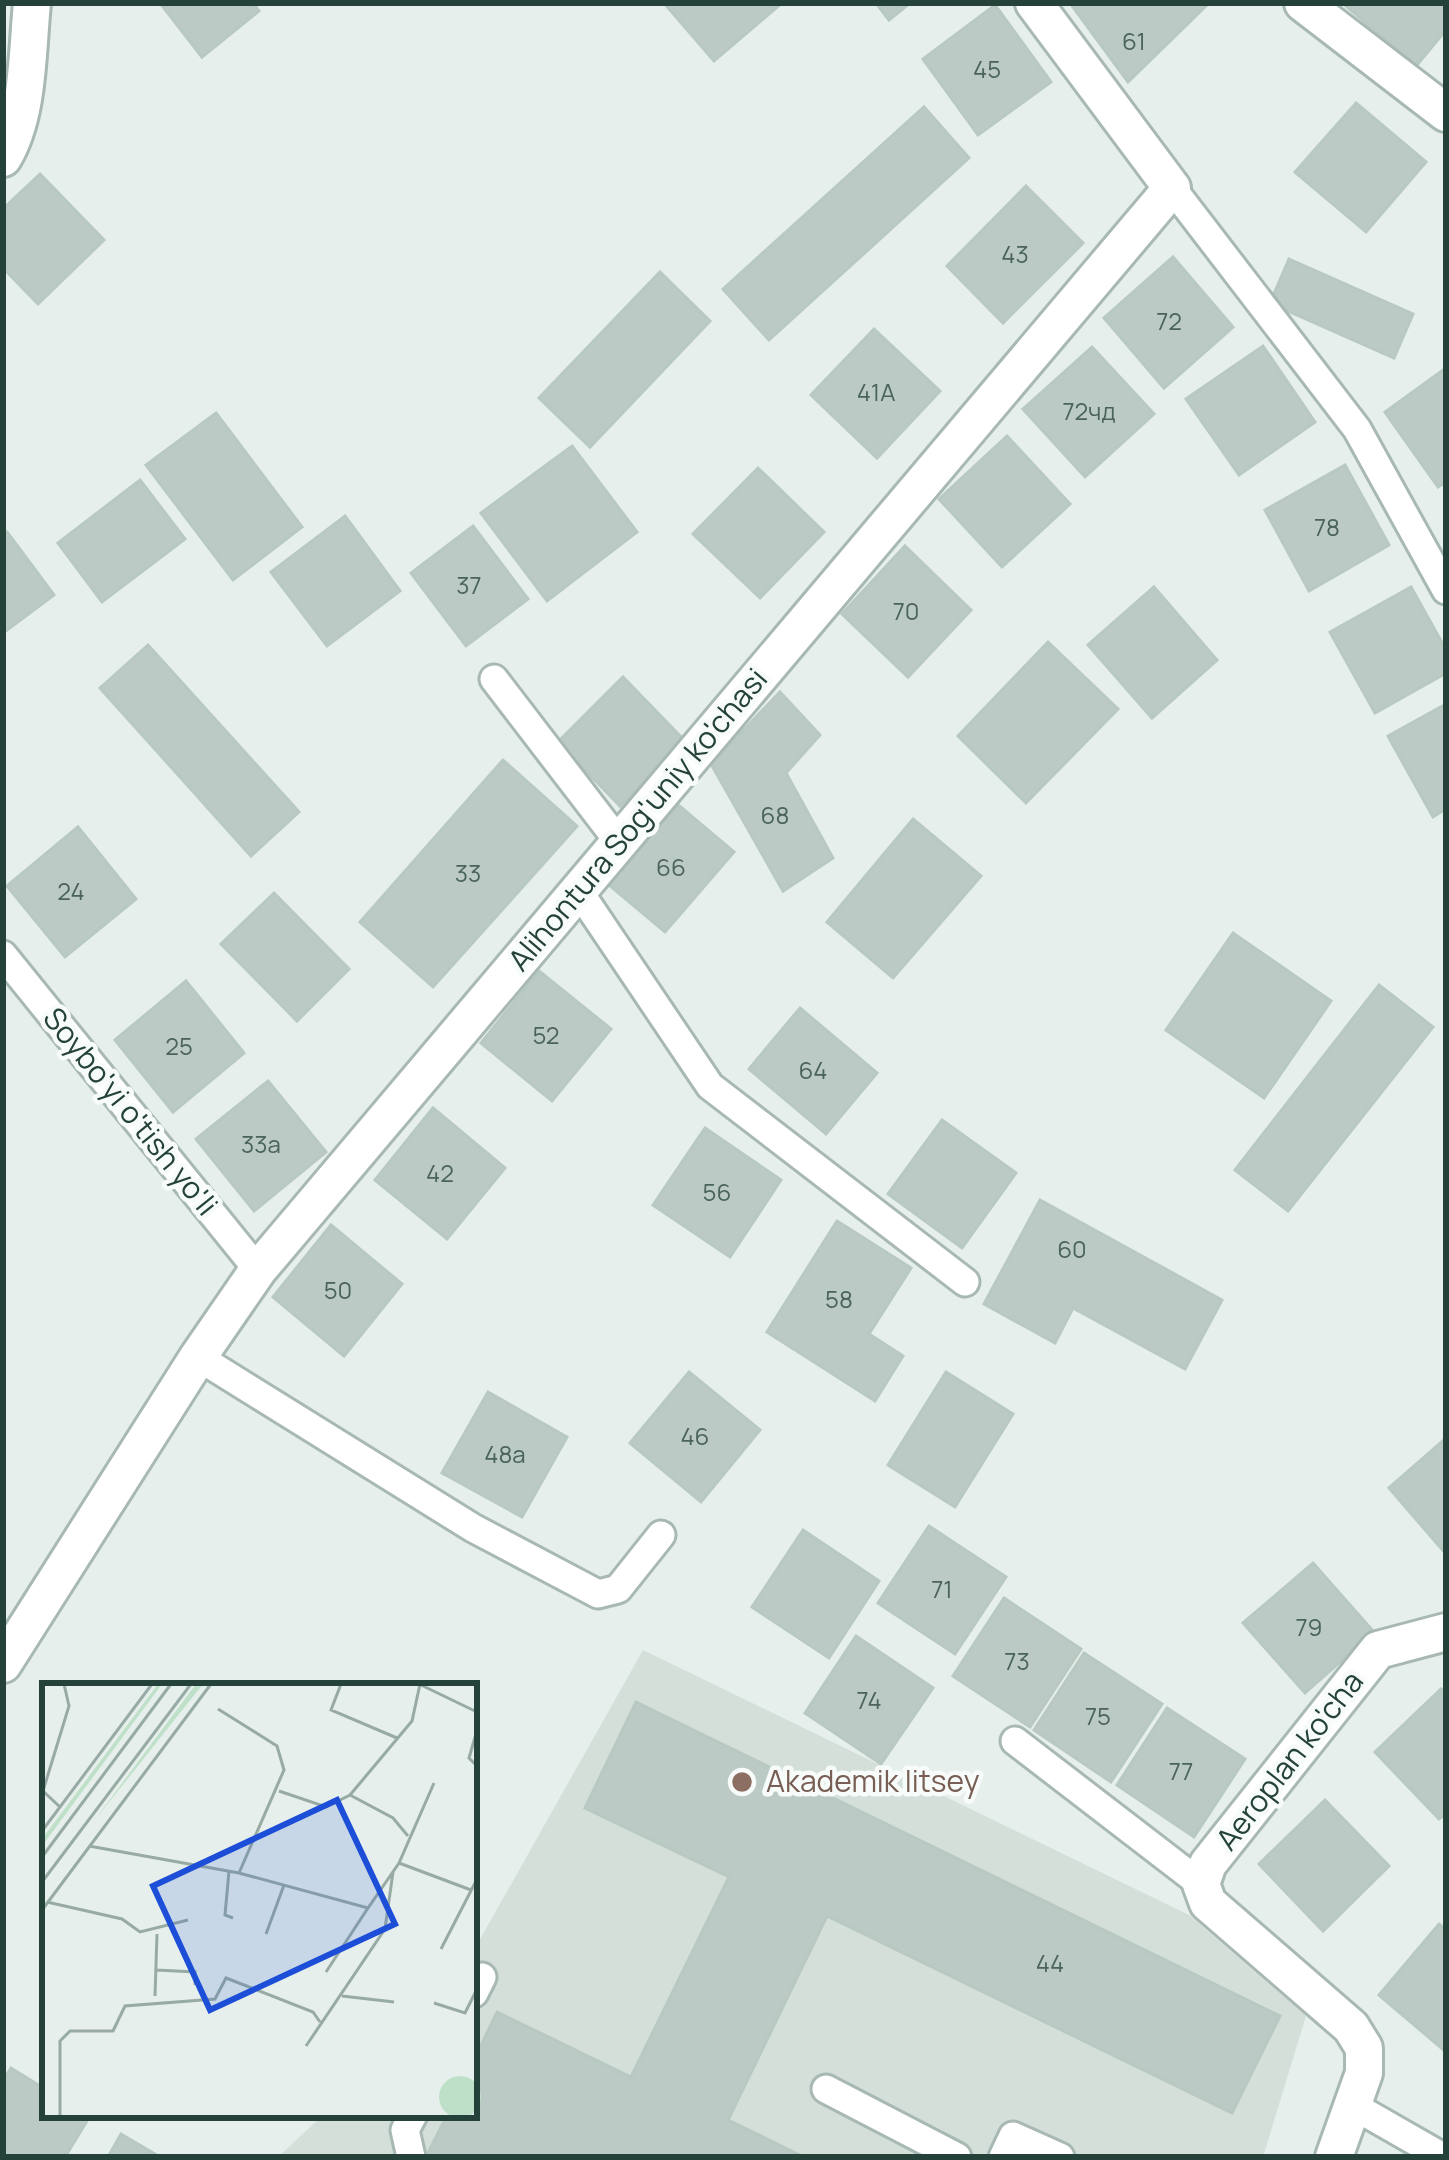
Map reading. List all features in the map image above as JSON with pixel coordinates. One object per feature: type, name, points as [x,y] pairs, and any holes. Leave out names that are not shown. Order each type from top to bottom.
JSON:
[{"type":"street","points":[[3,158],[13,142],[32,3]]},
{"type":"street","points":[[1034,3],[1172,188]]},
{"type":"street","points":[[1303,3],[1446,112]]},
{"type":"street","name":"Alihontura Sog'uniy ko'chasi","points":[[3,1664],[257,1270],[1172,188]]},
{"type":"street","name":"Aeroplan ko'cha","points":[[1334,2157],[1364,2073],[1364,2048],[1351,2026],[1208,1903],[1201,1884],[1208,1864],[1378,1650],[1446,1632]]},
{"type":"lane","points":[[1172,188],[1357,429],[1446,590]]},
{"type":"lane","points":[[494,679],[619,842]]},
{"type":"lane","points":[[578,890],[710,1086],[965,1282]]},
{"type":"lane","name":"Soybo'yi o'tish yo'li","points":[[3,955],[257,1270]]},
{"type":"lane","points":[[198,1357],[473,1528],[598,1594],[618,1588],[661,1534]]},
{"type":"lane","points":[[1015,1742],[1201,1884]]},
{"type":"lane","points":[[826,2089],[958,2157]]},
{"type":"lane","points":[[1352,2105],[1443,2157]]},
{"type":"lane","points":[[411,2118],[405,2130],[411,2157]]},
{"type":"lane","points":[[1003,2157],[1013,2136],[1060,2157]]},
{"type":"shaded area","name":"Akademik litsey","points":[[643,1650],[1189,1915],[1306,2016],[1263,2157],[278,2157],[320,2118],[477,2118],[477,1945]]},
{"type":"building","points":[[160,3],[253,3],[259,11],[202,57]]},
{"type":"building","points":[[664,3],[782,3],[714,61]]},
{"type":"building","points":[[876,3],[910,3],[889,20]]},
{"type":"building","points":[[1070,3],[1209,3],[1128,82]]},
{"type":"building","points":[[1348,3],[1446,3],[1446,30],[1416,66]]},
{"type":"building","points":[[995,5],[1051,82],[978,135],[923,59]]},
{"type":"building","points":[[1356,103],[1426,162],[1366,232],[1295,172]]},
{"type":"building","points":[[924,107],[969,158],[769,340],[723,289]]},
{"type":"building","points":[[40,174],[104,240],[38,304],[3,268],[3,209]]},
{"type":"building","points":[[1026,186],[1083,243],[1003,323],[947,266]]},
{"type":"building","points":[[1173,257],[1233,327],[1164,388],[1104,318]]},
{"type":"building","points":[[1289,259],[1413,314],[1394,358],[1270,303]]},
{"type":"building","points":[[660,272],[710,321],[590,447],[539,398]]},
{"type":"building","points":[[874,329],[940,391],[877,458],[811,395]]},
{"type":"building","points":[[1263,346],[1315,422],[1239,475],[1186,399]]},
{"type":"building","points":[[1092,347],[1154,414],[1085,477],[1023,409]]},
{"type":"building","points":[[1446,368],[1446,482],[1438,487],[1385,412]]},
{"type":"building","points":[[216,413],[302,527],[233,580],[146,465]]},
{"type":"building","points":[[1007,436],[1070,504],[1002,567],[939,499]]},
{"type":"building","points":[[572,446],[637,532],[547,601],[481,513]]},
{"type":"building","points":[[1345,465],[1389,545],[1309,591],[1265,510]]},
{"type":"building","points":[[758,468],[824,532],[760,598],[693,534]]},
{"type":"building","points":[[140,480],[185,539],[102,602],[58,543]]},
{"type":"building","points":[[345,516],[400,591],[327,646],[271,572]]},
{"type":"building","points":[[473,526],[528,599],[466,646],[411,573]]},
{"type":"building","points":[[7,532],[54,595],[3,633],[3,535]]},
{"type":"building","points":[[905,546],[971,610],[908,677],[842,614]]},
{"type":"building","points":[[1154,587],[1217,660],[1152,718],[1088,645]]},
{"type":"building","points":[[1411,587],[1446,650],[1446,673],[1375,713],[1330,632]]},
{"type":"building","points":[[1048,642],[1118,709],[1026,803],[958,736]]},
{"type":"building","points":[[148,645],[299,812],[251,856],[100,688]]},
{"type":"building","points":[[623,677],[685,741],[620,806],[558,742]]},
{"type":"building","points":[[780,692],[820,735],[786,773],[833,858],[783,891],[711,764]]},
{"type":"building","points":[[1446,704],[1446,809],[1433,817],[1388,736]]},
{"type":"building","points":[[503,760],[577,826],[433,987],[360,922]]},
{"type":"building","points":[[677,804],[734,852],[665,932],[608,884]]},
{"type":"building","points":[[913,819],[981,876],[893,978],[827,922]]},
{"type":"building","points":[[78,827],[136,899],[65,957],[7,886]]},
{"type":"building","points":[[274,893],[349,969],[297,1021],[221,944]]},
{"type":"building","points":[[1233,933],[1331,1001],[1264,1098],[1166,1030]]},
{"type":"building","points":[[539,971],[611,1029],[552,1101],[481,1043]]},
{"type":"building","points":[[186,981],[244,1053],[173,1112],[115,1040]]},
{"type":"building","points":[[1379,985],[1433,1027],[1288,1211],[1235,1170]]},
{"type":"building","points":[[800,1008],[877,1073],[826,1134],[749,1069]]},
{"type":"building","points":[[268,1081],[326,1152],[254,1211],[196,1139]]},
{"type":"building","points":[[433,1108],[505,1168],[447,1239],[375,1180]]},
{"type":"building","points":[[942,1120],[1016,1173],[962,1248],[888,1194]]},
{"type":"building","points":[[705,1128],[781,1180],[730,1257],[653,1205]]},
{"type":"building","points":[[1040,1200],[1222,1300],[1185,1369],[1073,1308],[1055,1343],[984,1304]]},
{"type":"building","points":[[837,1221],[911,1268],[869,1334],[903,1356],[875,1401],[767,1332]]},
{"type":"building","points":[[331,1225],[402,1284],[344,1356],[273,1297]]},
{"type":"building","points":[[689,1372],[760,1430],[701,1502],[630,1443]]},
{"type":"building","points":[[946,1372],[1013,1414],[955,1507],[888,1465]]},
{"type":"building","points":[[488,1392],[567,1437],[522,1517],[442,1473]]},
{"type":"building","points":[[1446,1438],[1446,1554],[1389,1488]]},
{"type":"building","points":[[929,1526],[1006,1577],[955,1654],[878,1603]]},
{"type":"building","points":[[803,1530],[879,1581],[829,1658],[752,1607]]},
{"type":"building","points":[[1313,1563],[1374,1632],[1305,1693],[1243,1623]]},
{"type":"building","points":[[1004,1598],[1081,1649],[1030,1727],[953,1676]]},
{"type":"building","points":[[856,1636],[933,1688],[881,1764],[805,1713]]},
{"type":"building","points":[[1084,1653],[1162,1704],[1111,1782],[1034,1730]]},
{"type":"building","points":[[1441,1689],[1446,1693],[1446,1813],[1439,1819],[1375,1752]]},
{"type":"building","points":[[636,1702],[1280,2016],[1232,2113],[827,1916],[728,2120],[804,2157],[426,2157],[446,2118],[477,2118],[477,2054],[497,2012],[631,2077],[729,1877],[585,1808]]},
{"type":"building","points":[[1167,1708],[1245,1759],[1194,1837],[1117,1785]]},
{"type":"building","points":[[1325,1800],[1389,1866],[1323,1931],[1259,1864]]},
{"type":"building","points":[[1439,1924],[1446,1930],[1446,2052],[1379,1995]]},
{"type":"building","points":[[11,2068],[42,2087],[42,2118],[89,2118],[65,2157],[3,2157],[3,2081]]},
{"type":"building","points":[[121,2134],[160,2157],[108,2157]]},
{"type":"place","name":"Akademik litsey","points":[[742,1782]]}]
